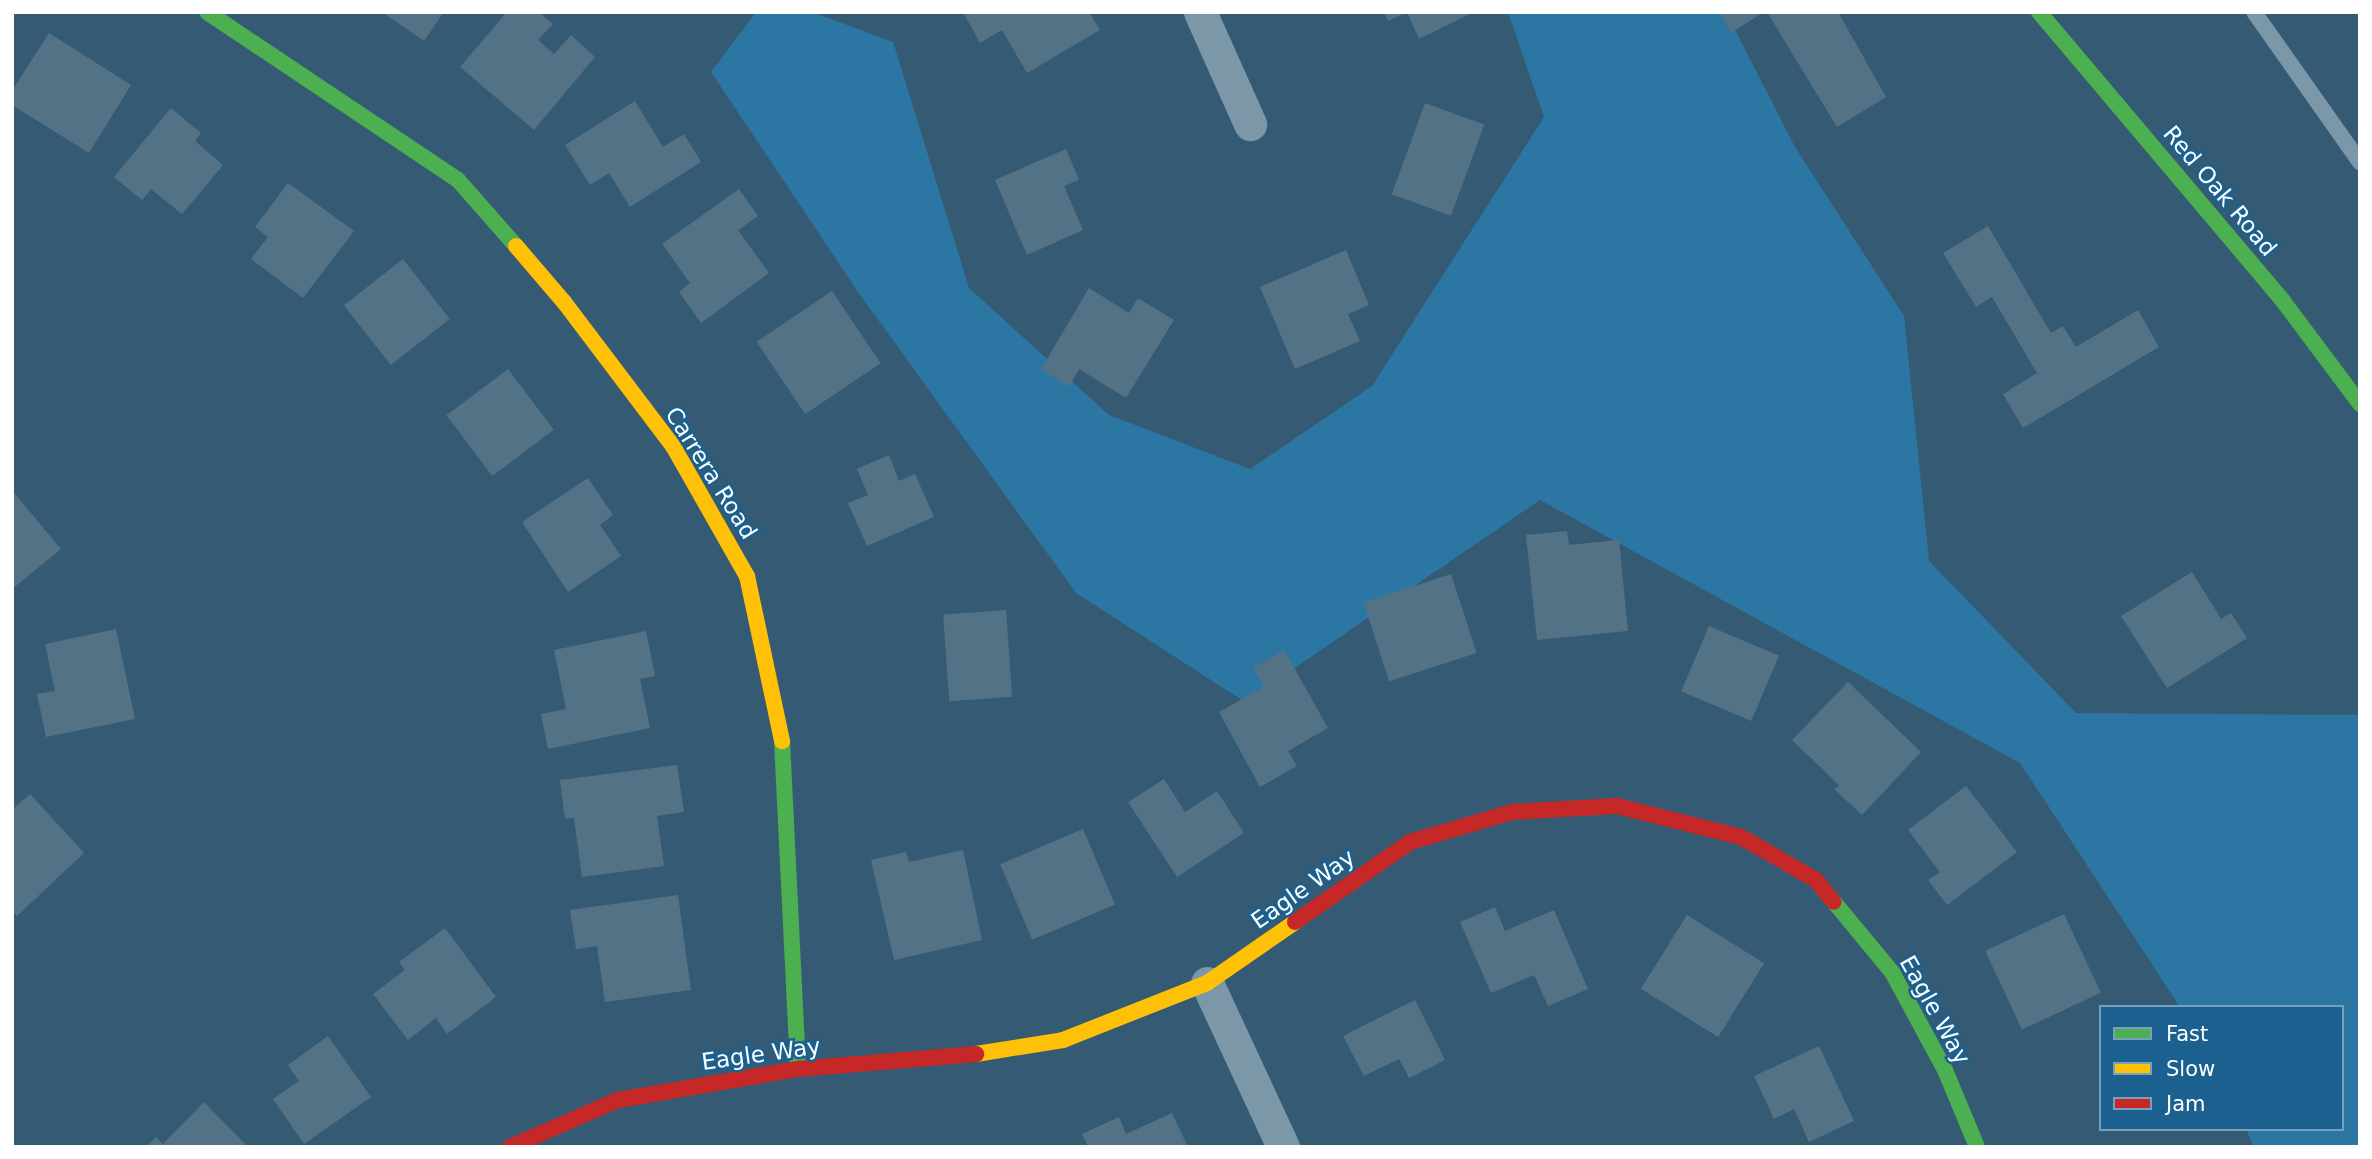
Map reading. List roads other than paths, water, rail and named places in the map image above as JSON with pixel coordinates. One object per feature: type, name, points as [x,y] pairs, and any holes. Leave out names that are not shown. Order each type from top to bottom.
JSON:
[{"type":"street","name":"Carrera Road","points":[[207,12],[458,180],[564,302],[673,446],[747,576],[782,740],[798,1069]]},
{"type":"street","points":[[1200,12],[1250,124]]},
{"type":"street","name":"Red Oak Road","points":[[2039,12],[2283,301],[2360,404]]},
{"type":"street","name":"Eagle Way","points":[[522,1144],[618,1100],[798,1069],[931,1060],[1063,1040],[1207,983],[1410,842],[1512,812],[1617,806],[1741,837],[1816,880],[1892,972],[1945,1070],[1977,1147]]},
{"type":"street","points":[[1207,983],[1283,1147]]},
{"type":"lane","points":[[2254,12],[2360,162]]}]
